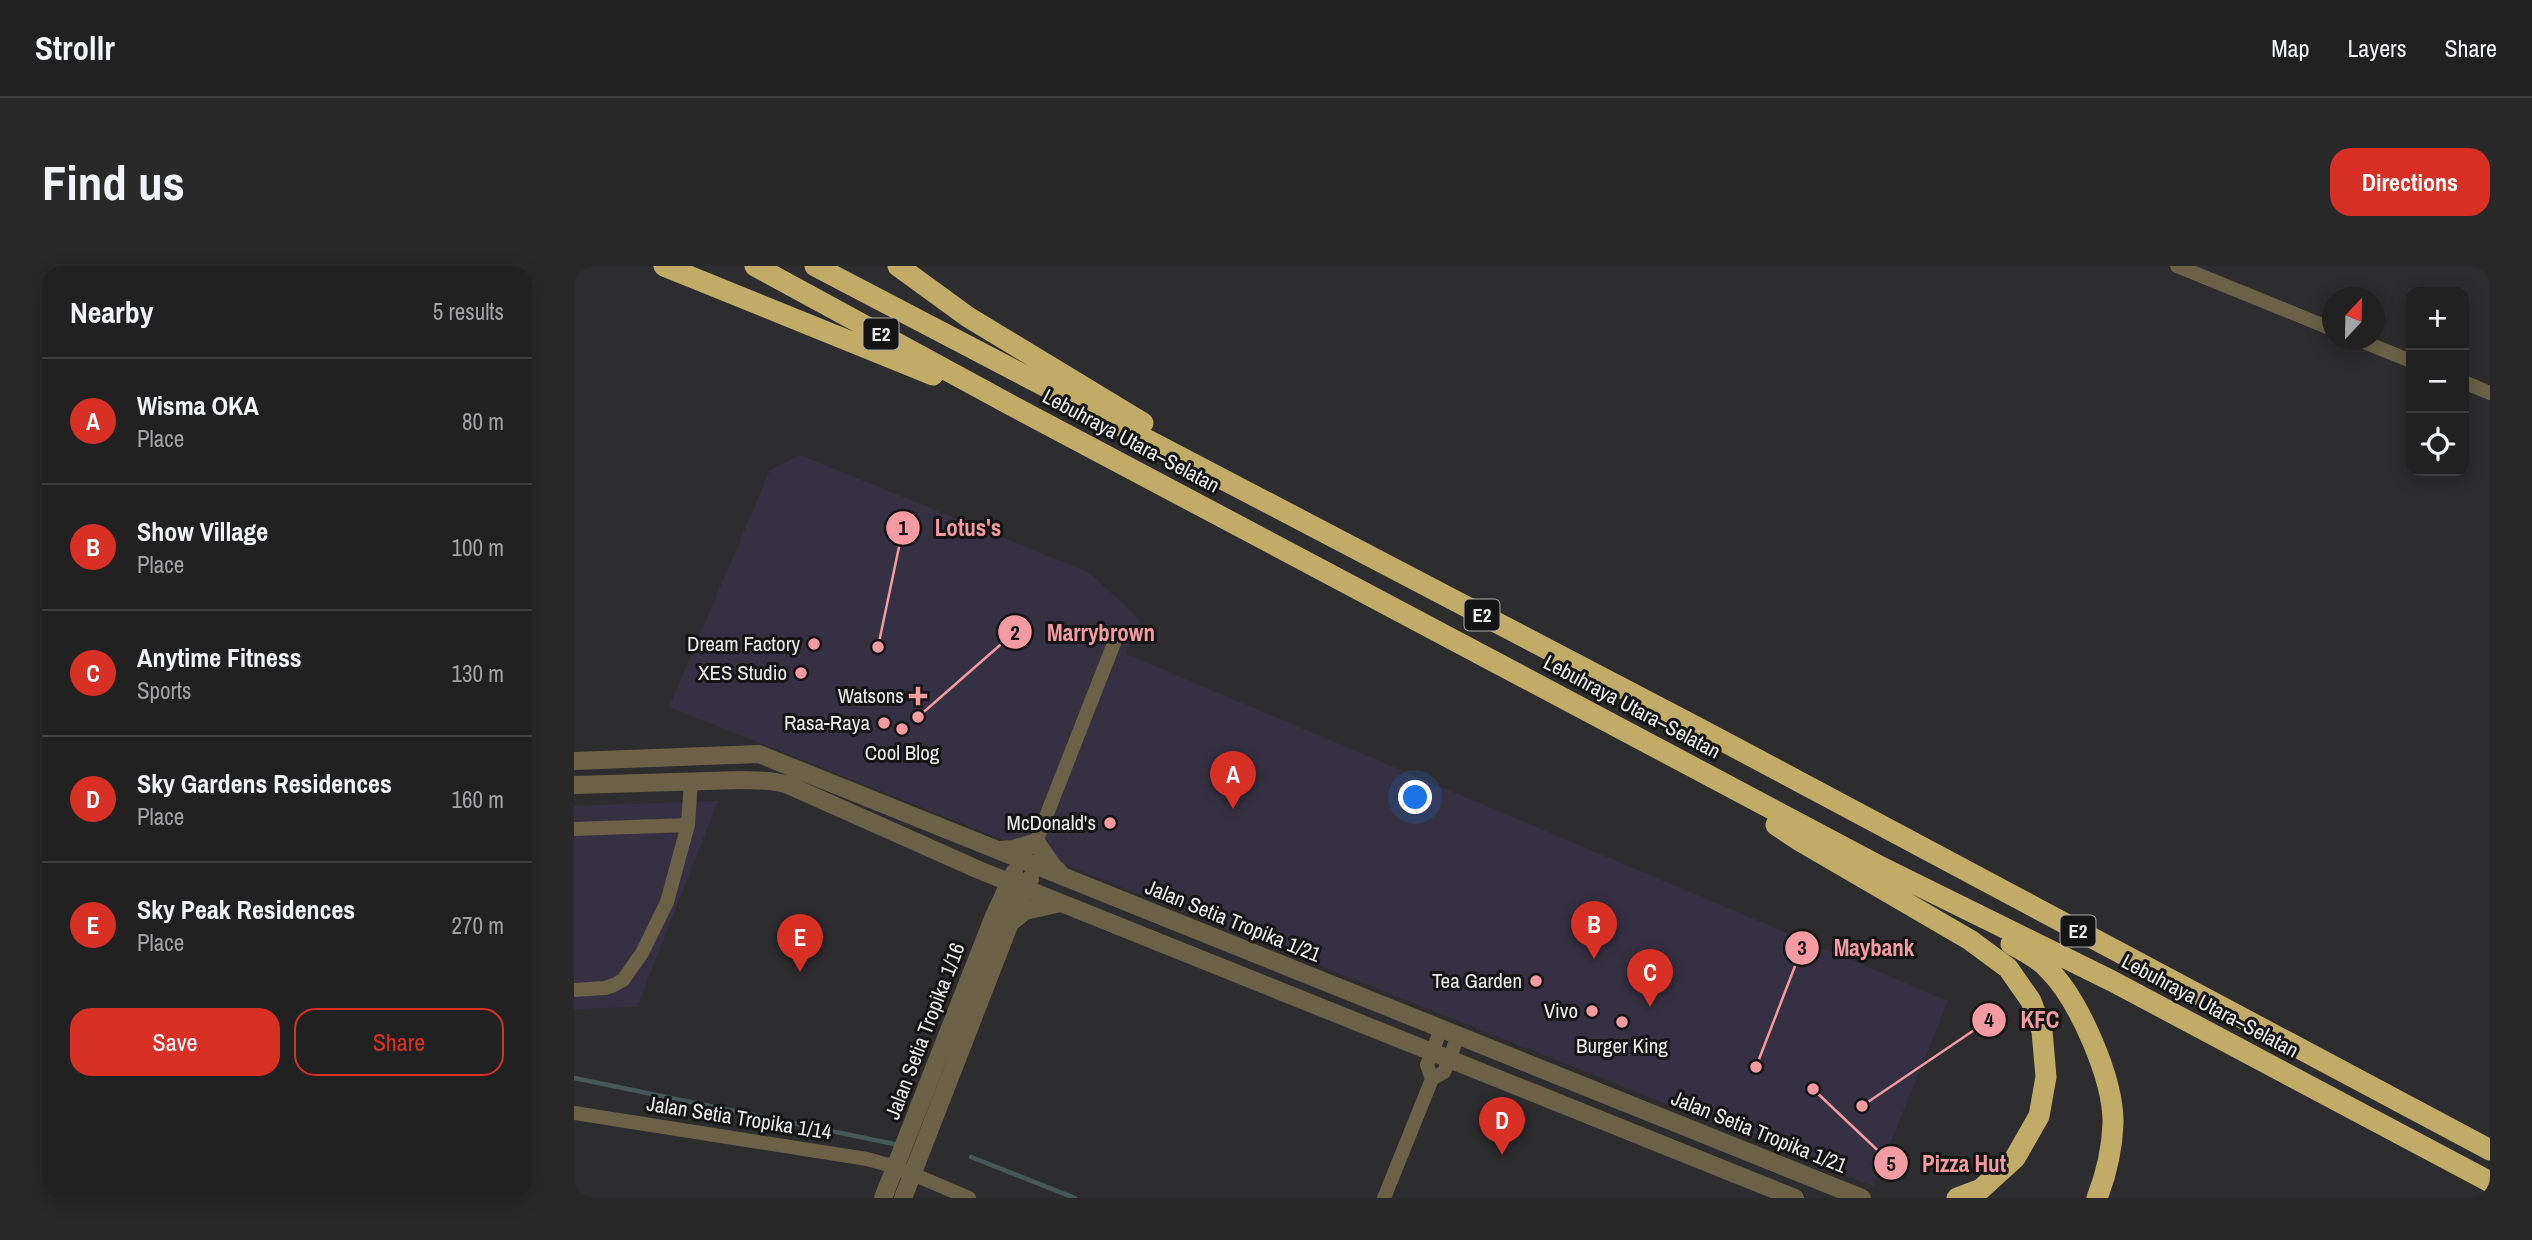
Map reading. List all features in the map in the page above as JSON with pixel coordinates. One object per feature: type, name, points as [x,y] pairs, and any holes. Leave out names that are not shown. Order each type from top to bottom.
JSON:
[{"type":"highway","points":[[664,266],[1007,403]]},
{"type":"highway","name":"Lebuhraya Utara–Selatan","points":[[755,266],[1007,403],[1883,868],[2112,981],[2490,1182]]},
{"type":"highway","name":"Lebuhraya Utara–Selatan","points":[[815,266],[1731,745],[2490,1150]]},
{"type":"highway","points":[[898,266],[968,317],[1139,421],[1258,498]]},
{"type":"highway","points":[[1692,767],[1800,841],[1970,940],[2008,968],[2031,1001],[2042,1031],[2046,1077],[2039,1116],[2015,1158],[1981,1189],[1956,1198]]},
{"type":"highway","points":[[1883,868],[2047,967],[2074,1001],[2105,1072],[2113,1123],[2105,1178],[2098,1198]]},
{"type":"street","points":[[2177,266],[2209,272],[2322,324]]},
{"type":"street","points":[[2384,350],[2406,359]]},
{"type":"street","points":[[2469,384],[2490,393]]},
{"type":"street","points":[[1027,863],[1118,633]]},
{"type":"street","name":"Jalan Setia Tropika 1/21","points":[[574,761],[759,754],[1862,1198]]},
{"type":"street","points":[[574,990],[605,988],[623,980],[633,968],[667,902],[688,825],[691,780]]},
{"type":"street","points":[[574,785],[691,780],[769,781],[786,785],[979,870],[1795,1198]]},
{"type":"street","points":[[574,830],[688,825]]},
{"type":"street","points":[[994,850],[1013,849],[1035,842]]},
{"type":"street","points":[[1035,842],[1052,865],[1067,878]]},
{"type":"street","name":"Jalan Setia Tropika 1/16","points":[[883,1198],[904,1170],[1002,919],[1027,863]]},
{"type":"street","points":[[979,870],[995,894],[1002,919],[1061,902]]},
{"type":"street","points":[[1432,1079],[1427,1065],[1432,1052],[1450,1033]]},
{"type":"street","points":[[1384,1198],[1432,1079],[1444,1072],[1449,1059],[1450,1033]]},
{"type":"street","name":"Jalan Setia Tropika 1/14","points":[[574,1113],[867,1160],[904,1170],[967,1198]]},
{"type":"street","name":"Jalan Setia Tropika 1/16","points":[[903,1198],[904,1170]]},
{"type":"shaded area","points":[[800,455],[1090,573],[1140,620],[1126,654],[1948,1001],[1873,1186],[669,707],[770,470]]},
{"type":"shaded area","points":[[718,801],[637,1007],[574,1009],[574,806]]},
{"type":"waterway","points":[[574,1078],[899,1145]]},
{"type":"waterway","points":[[971,1157],[1075,1198]]},
{"type":"place","name":"Dream Factory","points":[[814,644]]},
{"type":"place","name":"Lotus's","points":[[878,647]]},
{"type":"place","name":"XES Studio","points":[[801,673]]},
{"type":"place","name":"Watsons","points":[[918,696]]},
{"type":"place","name":"Marrybrown","points":[[918,717]]},
{"type":"place","name":"Rasa-Raya","points":[[884,723]]},
{"type":"place","name":"Cool Blog","points":[[902,729]]},
{"type":"place","name":"Wisma OKA","points":[[1233,809]]},
{"type":"place","name":"McDonald's","points":[[1110,823]]},
{"type":"place","name":"Show Village","points":[[1594,959]]},
{"type":"place","name":"Sky Peak Residences","points":[[800,972]]},
{"type":"place","name":"Tea Garden","points":[[1536,981]]},
{"type":"place","name":"Anytime Fitness","points":[[1650,1007]]},
{"type":"place","name":"Vivo","points":[[1592,1011]]},
{"type":"place","name":"Burger King","points":[[1622,1022]]},
{"type":"place","name":"Maybank","points":[[1756,1067]]},
{"type":"place","name":"Pizza Hut","points":[[1813,1089]]},
{"type":"place","name":"KFC","points":[[1862,1106]]},
{"type":"place","name":"Sky Gardens Residences","points":[[1502,1155]]}]
